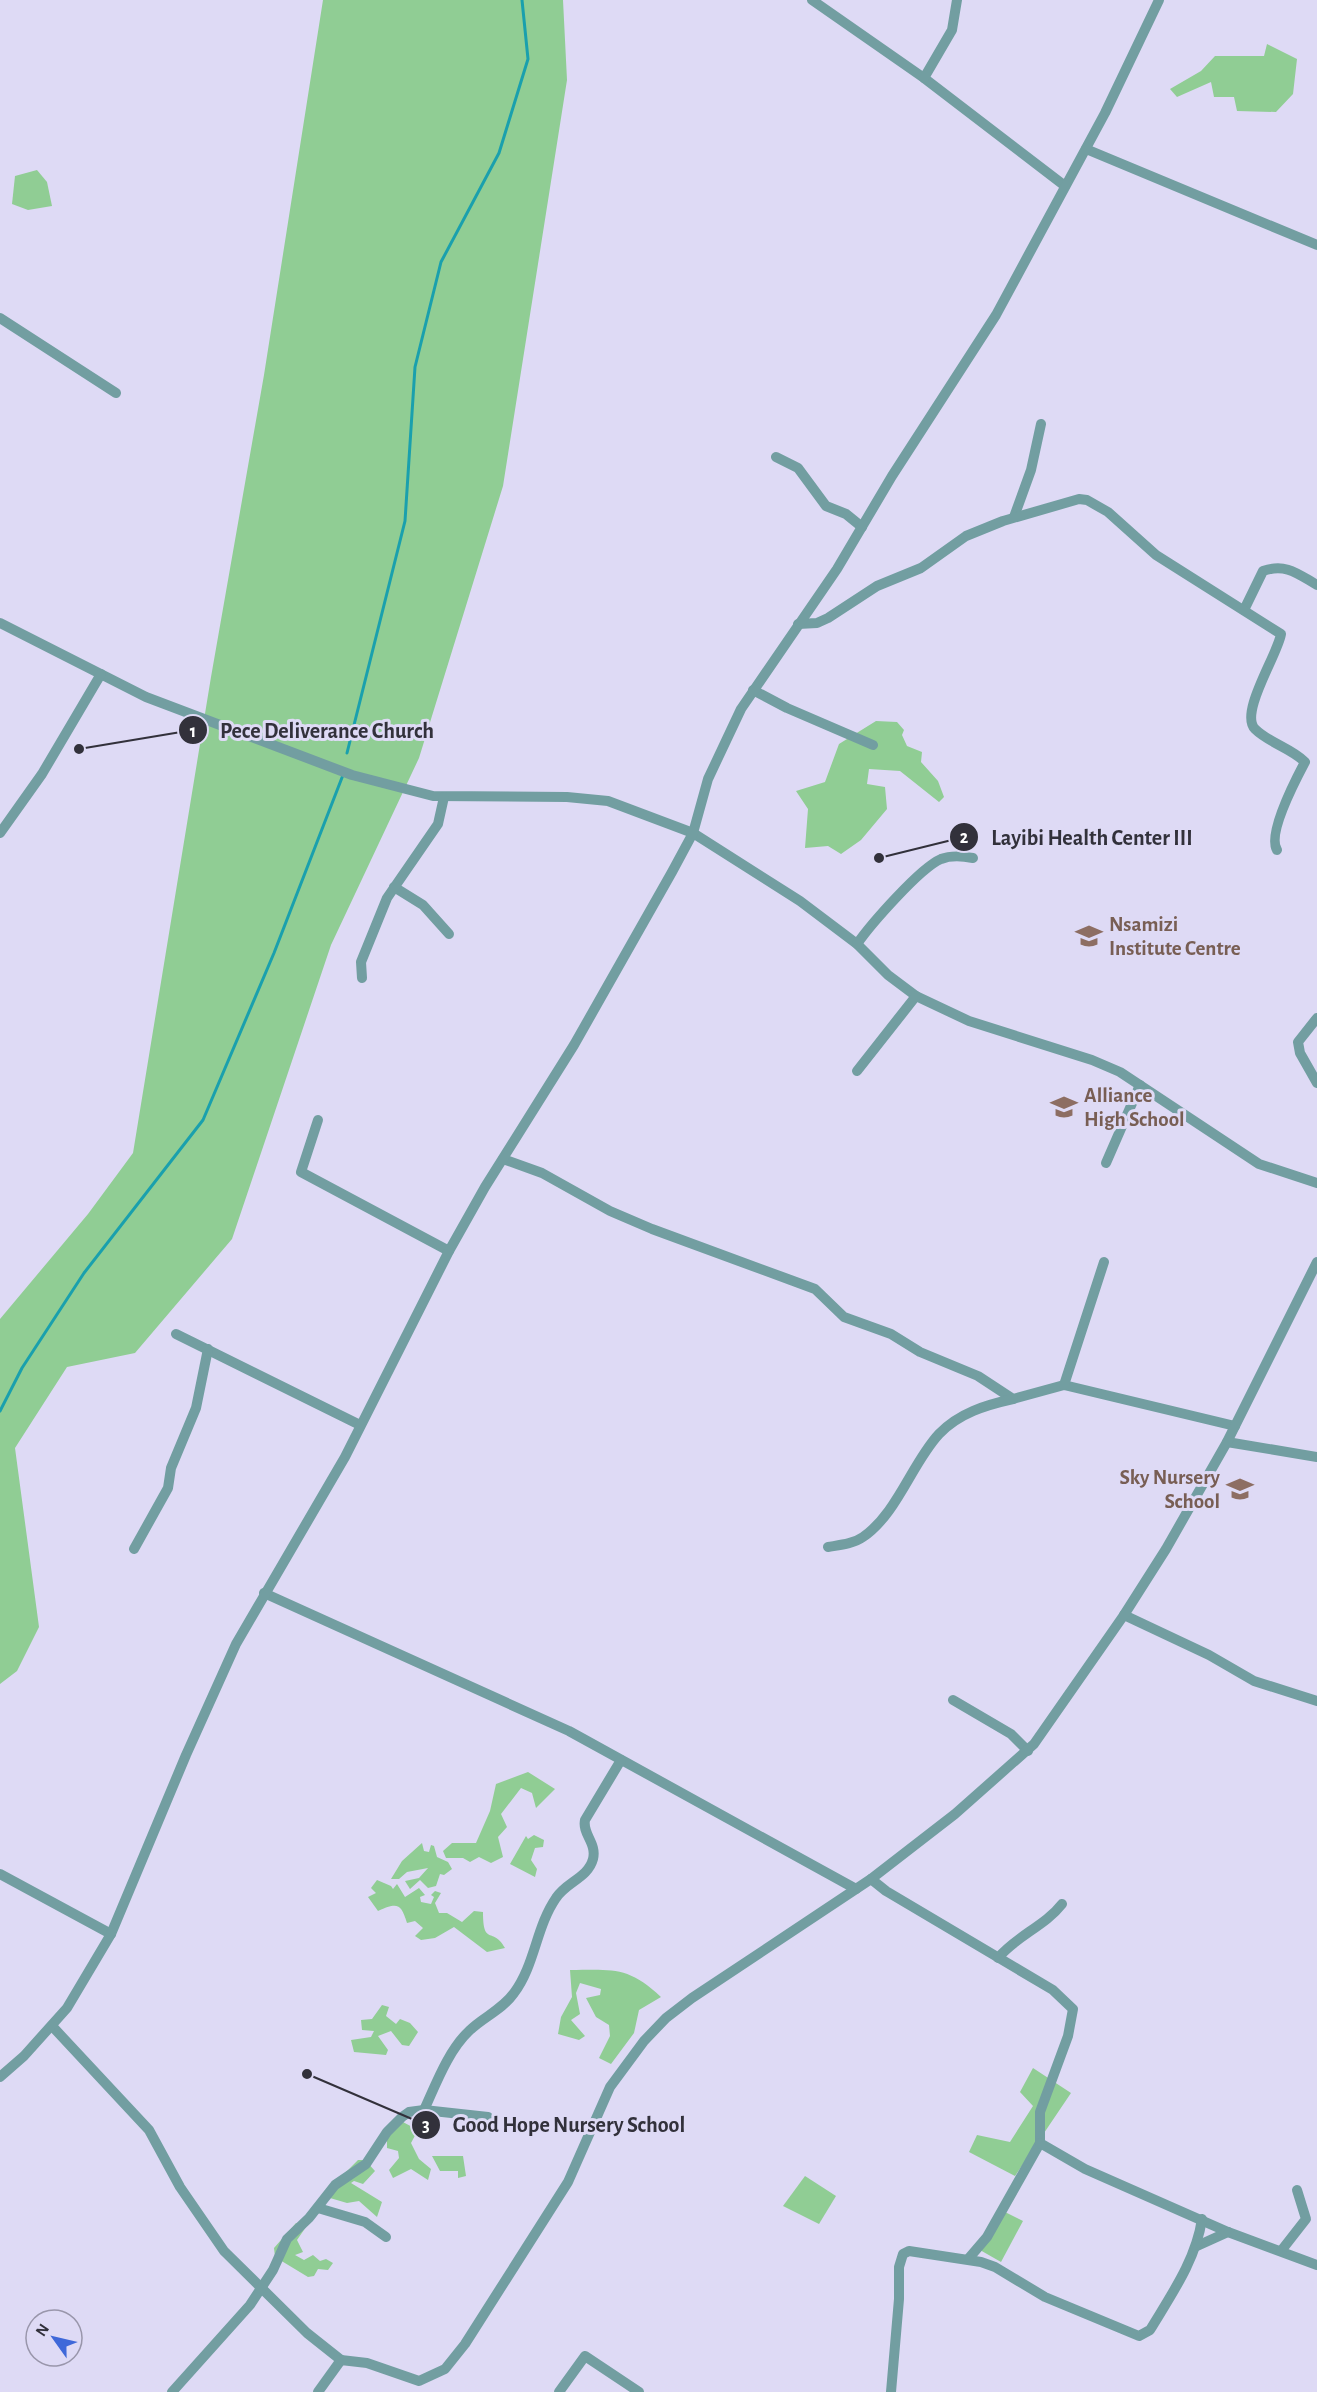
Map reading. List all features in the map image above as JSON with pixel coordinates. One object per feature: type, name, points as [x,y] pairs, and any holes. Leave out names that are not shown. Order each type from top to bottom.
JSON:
[{"type":"street","points":[[812,0],[924,78],[1065,186]]},
{"type":"street","points":[[924,78],[952,30],[957,0]]},
{"type":"street","points":[[0,2077],[67,2008],[111,1934],[186,1755],[236,1644],[345,1457],[449,1251],[615,976],[693,833],[708,779],[735,720],[753,690],[837,569],[996,315],[1086,149],[1159,0]]},
{"type":"street","points":[[1086,149],[1317,245]]},
{"type":"street","points":[[0,318],[116,393]]},
{"type":"street","points":[[1014,517],[1031,470],[1041,424]]},
{"type":"street","points":[[776,457],[798,468],[820,501],[846,514],[862,527]]},
{"type":"street","points":[[798,624],[822,621],[878,586],[921,568],[958,540],[1014,517],[1079,499],[1087,500],[1108,512],[1156,555],[1281,634],[1254,704],[1252,725],[1305,762],[1288,796],[1274,837],[1277,850]]},
{"type":"street","points":[[1244,610],[1263,571],[1273,568],[1289,568],[1317,585]]},
{"type":"street","points":[[0,623],[164,704],[291,754],[375,782],[444,797],[586,798],[631,808],[693,833],[800,901],[857,944],[888,975],[916,996],[969,1021],[1092,1060],[1140,1085],[1259,1164],[1317,1184]]},
{"type":"street","points":[[0,833],[42,774],[101,674]]},
{"type":"street","points":[[753,690],[778,704],[873,745]]},
{"type":"street","points":[[362,978],[361,962],[387,897],[438,824],[444,797]]},
{"type":"street","points":[[857,944],[874,920],[939,860],[957,856],[973,858]]},
{"type":"street","points":[[394,887],[423,905],[449,934]]},
{"type":"street","points":[[857,1071],[916,996]]},
{"type":"street","points":[[1317,1018],[1298,1042],[1300,1053],[1317,1083]]},
{"type":"street","points":[[1107,1163],[1140,1085]]},
{"type":"street","points":[[318,1120],[301,1172],[449,1251]]},
{"type":"street","points":[[503,1159],[542,1173],[610,1211],[816,1289],[844,1317],[891,1334],[920,1352],[978,1376],[1013,1399]]},
{"type":"street","points":[[1064,1385],[1104,1262]]},
{"type":"street","points":[[52,2026],[149,2130],[180,2187],[225,2251],[261,2289],[341,2360],[367,2363],[418,2381],[445,2369],[496,2297],[568,2182],[602,2102],[644,2041],[666,2018],[692,1998],[871,1879],[955,1814],[1028,1751],[1124,1615],[1227,1442],[1317,1262]]},
{"type":"street","points":[[176,1334],[360,1425]]},
{"type":"street","points":[[134,1549],[168,1488],[171,1468],[196,1408],[208,1349]]},
{"type":"street","points":[[828,1547],[851,1542],[871,1530],[938,1436],[948,1426],[985,1406],[1064,1385],[1235,1426]]},
{"type":"street","points":[[1227,1442],[1317,1457]]},
{"type":"street","points":[[264,1593],[569,1731],[856,1888]]},
{"type":"street","points":[[1124,1615],[1209,1655],[1254,1681],[1317,1701]]},
{"type":"street","points":[[953,1700],[1011,1734],[1028,1751]]},
{"type":"street","points":[[424,2110],[443,2070],[466,2034],[477,2023],[503,2006],[514,1994],[527,1968],[546,1913],[558,1895],[581,1877],[592,1862],[594,1847],[586,1831],[585,1820],[621,1760]]},
{"type":"street","points":[[0,1874],[111,1934]]},
{"type":"street","points":[[871,1879],[886,1891],[1053,1990],[1073,2009],[1068,2036],[1040,2112],[1040,2143],[987,2237],[969,2258]]},
{"type":"street","points":[[998,1958],[1021,1936],[1050,1917],[1062,1904]]},
{"type":"street","points":[[172,2392],[205,2357],[261,2289],[287,2240],[318,2208],[335,2185],[366,2164],[387,2132],[402,2117],[424,2110],[488,2116]]},
{"type":"street","points":[[1040,2143],[1085,2169],[1228,2232],[1317,2265]]},
{"type":"street","points":[[1281,2251],[1306,2219],[1297,2190]]},
{"type":"street","points":[[318,2208],[365,2222],[386,2237]]},
{"type":"street","points":[[891,2392],[900,2257],[909,2251],[969,2258],[995,2267],[1045,2297],[1138,2336],[1150,2330],[1197,2246],[1202,2219]]},
{"type":"street","points":[[1197,2246],[1228,2232]]},
{"type":"street","points":[[559,2392],[585,2356],[639,2392]]},
{"type":"street","points":[[318,2392],[341,2360]]},
{"type":"green space","points":[[323,0],[563,0],[567,80],[503,486],[419,758],[331,945],[232,1239],[135,1353],[67,1367],[15,1448],[39,1627],[17,1671],[0,1684],[0,1319],[88,1214],[133,1153],[211,677],[264,375]]},
{"type":"green space","points":[[1267,44],[1297,59],[1293,94],[1276,112],[1237,111],[1234,97],[1214,97],[1211,82],[1177,97],[1170,89],[1201,71],[1215,56],[1264,56]]},
{"type":"green space","points":[[37,170],[47,182],[52,206],[28,210],[12,204],[15,176]]},
{"type":"green space","points":[[876,721],[897,722],[904,730],[902,735],[907,746],[922,752],[921,762],[938,781],[944,797],[939,802],[900,771],[869,769],[867,784],[885,787],[887,809],[861,840],[841,854],[828,846],[805,848],[808,809],[796,791],[825,782],[839,744]]},
{"type":"green space","points":[[528,1772],[555,1789],[536,1808],[532,1793],[521,1788],[501,1814],[507,1827],[498,1837],[503,1857],[491,1863],[479,1857],[470,1862],[463,1858],[446,1858],[443,1851],[452,1843],[476,1843],[490,1811],[496,1784]]},
{"type":"green space","points":[[534,1835],[544,1840],[543,1847],[535,1848],[531,1860],[537,1869],[535,1877],[510,1864],[526,1836],[528,1839]]},
{"type":"green space","points":[[422,1843],[424,1851],[429,1852],[431,1845],[434,1846],[437,1857],[448,1862],[452,1869],[444,1875],[440,1874],[436,1886],[428,1888],[420,1880],[410,1889],[405,1881],[419,1878],[428,1868],[407,1872],[399,1879],[391,1879],[402,1861]]},
{"type":"green space","points":[[377,1880],[393,1889],[397,1884],[405,1897],[419,1888],[425,1895],[420,1897],[421,1902],[431,1904],[434,1897],[431,1895],[435,1891],[441,1893],[435,1903],[439,1913],[447,1913],[462,1922],[474,1911],[483,1912],[483,1923],[487,1933],[501,1942],[505,1948],[487,1952],[454,1927],[435,1938],[421,1940],[415,1936],[423,1928],[415,1921],[407,1923],[398,1906],[390,1906],[378,1911],[368,1897],[376,1893],[371,1888]]},
{"type":"green space","points":[[570,1970],[619,1972],[639,1980],[661,1997],[639,2010],[634,2033],[611,2064],[599,2058],[610,2036],[609,2025],[596,2017],[586,1998],[600,1995],[601,1989],[580,1983],[576,1993],[580,2014],[571,2020],[585,2036],[579,2040],[558,2034],[561,2017],[572,1997]]},
{"type":"green space","points":[[382,2005],[389,2007],[386,2016],[396,2024],[400,2019],[410,2023],[418,2032],[409,2046],[402,2045],[391,2031],[378,2036],[388,2050],[386,2055],[354,2052],[351,2040],[371,2037],[374,2031],[362,2030],[361,2020],[372,2019]]},
{"type":"green space","points":[[1033,2068],[1071,2093],[1015,2176],[969,2152],[977,2135],[1010,2142],[1033,2106],[1020,2092]]},
{"type":"green space","points":[[401,2121],[418,2130],[411,2143],[419,2159],[431,2169],[428,2180],[411,2169],[393,2178],[389,2170],[399,2158],[398,2151],[387,2148],[387,2132]]},
{"type":"green space","points":[[432,2156],[463,2156],[466,2176],[458,2178],[458,2171],[440,2171]]},
{"type":"green space","points":[[358,2160],[365,2160],[375,2171],[363,2184],[354,2181],[351,2183],[382,2202],[377,2217],[359,2201],[347,2203],[330,2198],[345,2173]]},
{"type":"green space","points":[[805,2176],[836,2196],[819,2224],[783,2206]]},
{"type":"green space","points":[[1001,2210],[1023,2221],[1001,2262],[980,2250]]},
{"type":"green space","points":[[296,2223],[306,2227],[297,2240],[303,2252],[295,2255],[304,2260],[313,2255],[320,2261],[326,2259],[333,2263],[328,2270],[318,2269],[314,2276],[308,2277],[275,2257],[274,2248]]},
{"type":"waterway","points":[[347,753],[405,521],[415,367],[441,262],[499,153],[528,59],[522,0]]},
{"type":"waterway","points":[[0,1411],[22,1368],[84,1273],[203,1120],[274,953],[343,775]]},
{"type":"place","name":"Pece Deliverance Church","points":[[79,749]]},
{"type":"place","name":"Layibi Health Center III","points":[[879,858]]},
{"type":"place","name":"Nsamizi Institute Centre","points":[[1089,936]]},
{"type":"place","name":"Alliance High School","points":[[1064,1107]]},
{"type":"place","name":"Sky Nursery School","points":[[1240,1489]]},
{"type":"place","name":"Good Hope Nursery School","points":[[307,2074]]}]
